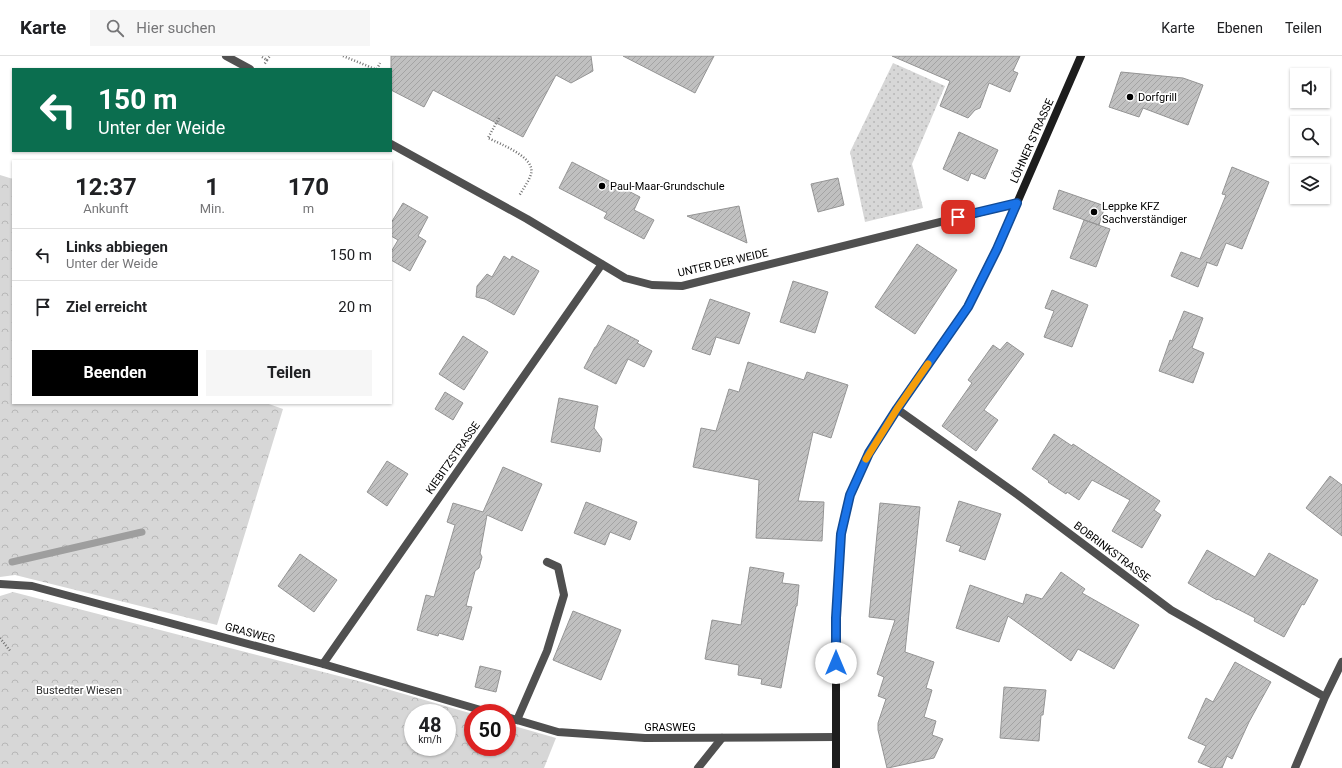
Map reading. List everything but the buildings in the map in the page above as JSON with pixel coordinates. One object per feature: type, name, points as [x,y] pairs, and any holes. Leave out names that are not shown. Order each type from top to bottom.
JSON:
[{"type":"main road","name":"LÖHNER STRASSE","points":[[836,768],[836,618],[841,534],[850,495],[869,453],[897,409],[968,307],[997,249],[1081,56]]},
{"type":"street","points":[[226,56],[248,68]]},
{"type":"street","name":"UNTER DER WEIDE","points":[[392,145],[511,210],[625,278],[652,285],[682,286],[1017,203]]},
{"type":"street","name":"KIEBITZSTRASSE","points":[[323,664],[602,264]]},
{"type":"street","name":"BOBRINKSTRASSE","points":[[897,409],[1018,495],[1171,610],[1325,697]]},
{"type":"street","points":[[517,720],[547,651],[564,594],[558,567],[547,562]]},
{"type":"street","name":"GRASWEG","points":[[0,584],[32,586],[323,664],[464,705]]},
{"type":"street","points":[[1295,768],[1325,697],[1342,662]]},
{"type":"street","name":"GRASWEG","points":[[517,720],[558,732],[645,738],[836,737]]},
{"type":"street","points":[[698,768],[722,738]]},
{"type":"path","points":[[267,60],[270,56]]},
{"type":"path","points":[[343,56],[373,68]]},
{"type":"path","points":[[377,68],[380,63]]},
{"type":"path","points":[[499,118],[488,138],[526,158],[531,165],[531,173],[511,210]]},
{"type":"path","points":[[0,638],[11,652]]},
{"type":"green space","points":[[893,63],[945,86],[912,164],[923,208],[865,222],[850,152]]},
{"type":"green space","points":[[0,175],[12,179],[12,404],[269,404],[283,409],[217,625],[15,575],[0,577]]},
{"type":"green space","name":"Bustedter Wiesen","points":[[13,592],[366,683],[438,704],[404,704],[404,756],[456,756],[456,709],[464,711],[464,756],[516,756],[516,727],[556,738],[544,768],[0,768],[0,596]]},
{"type":"waterway","points":[[12,562],[142,532]]},
{"type":"slow traffic","points":[[866,459],[897,409],[928,364]]},
{"type":"place","name":"Dorfgrill","points":[[1130,97]]},
{"type":"place","name":"Paul-Maar-Grundschule","points":[[602,186]]},
{"type":"place","name":"Leppke KFZ Sachverständiger","points":[[1094,212]]},
{"type":"route","points":[[836,663],[836,618],[841,534],[850,495],[869,453],[897,409],[968,307],[997,249],[1017,203],[958,217]]}]
